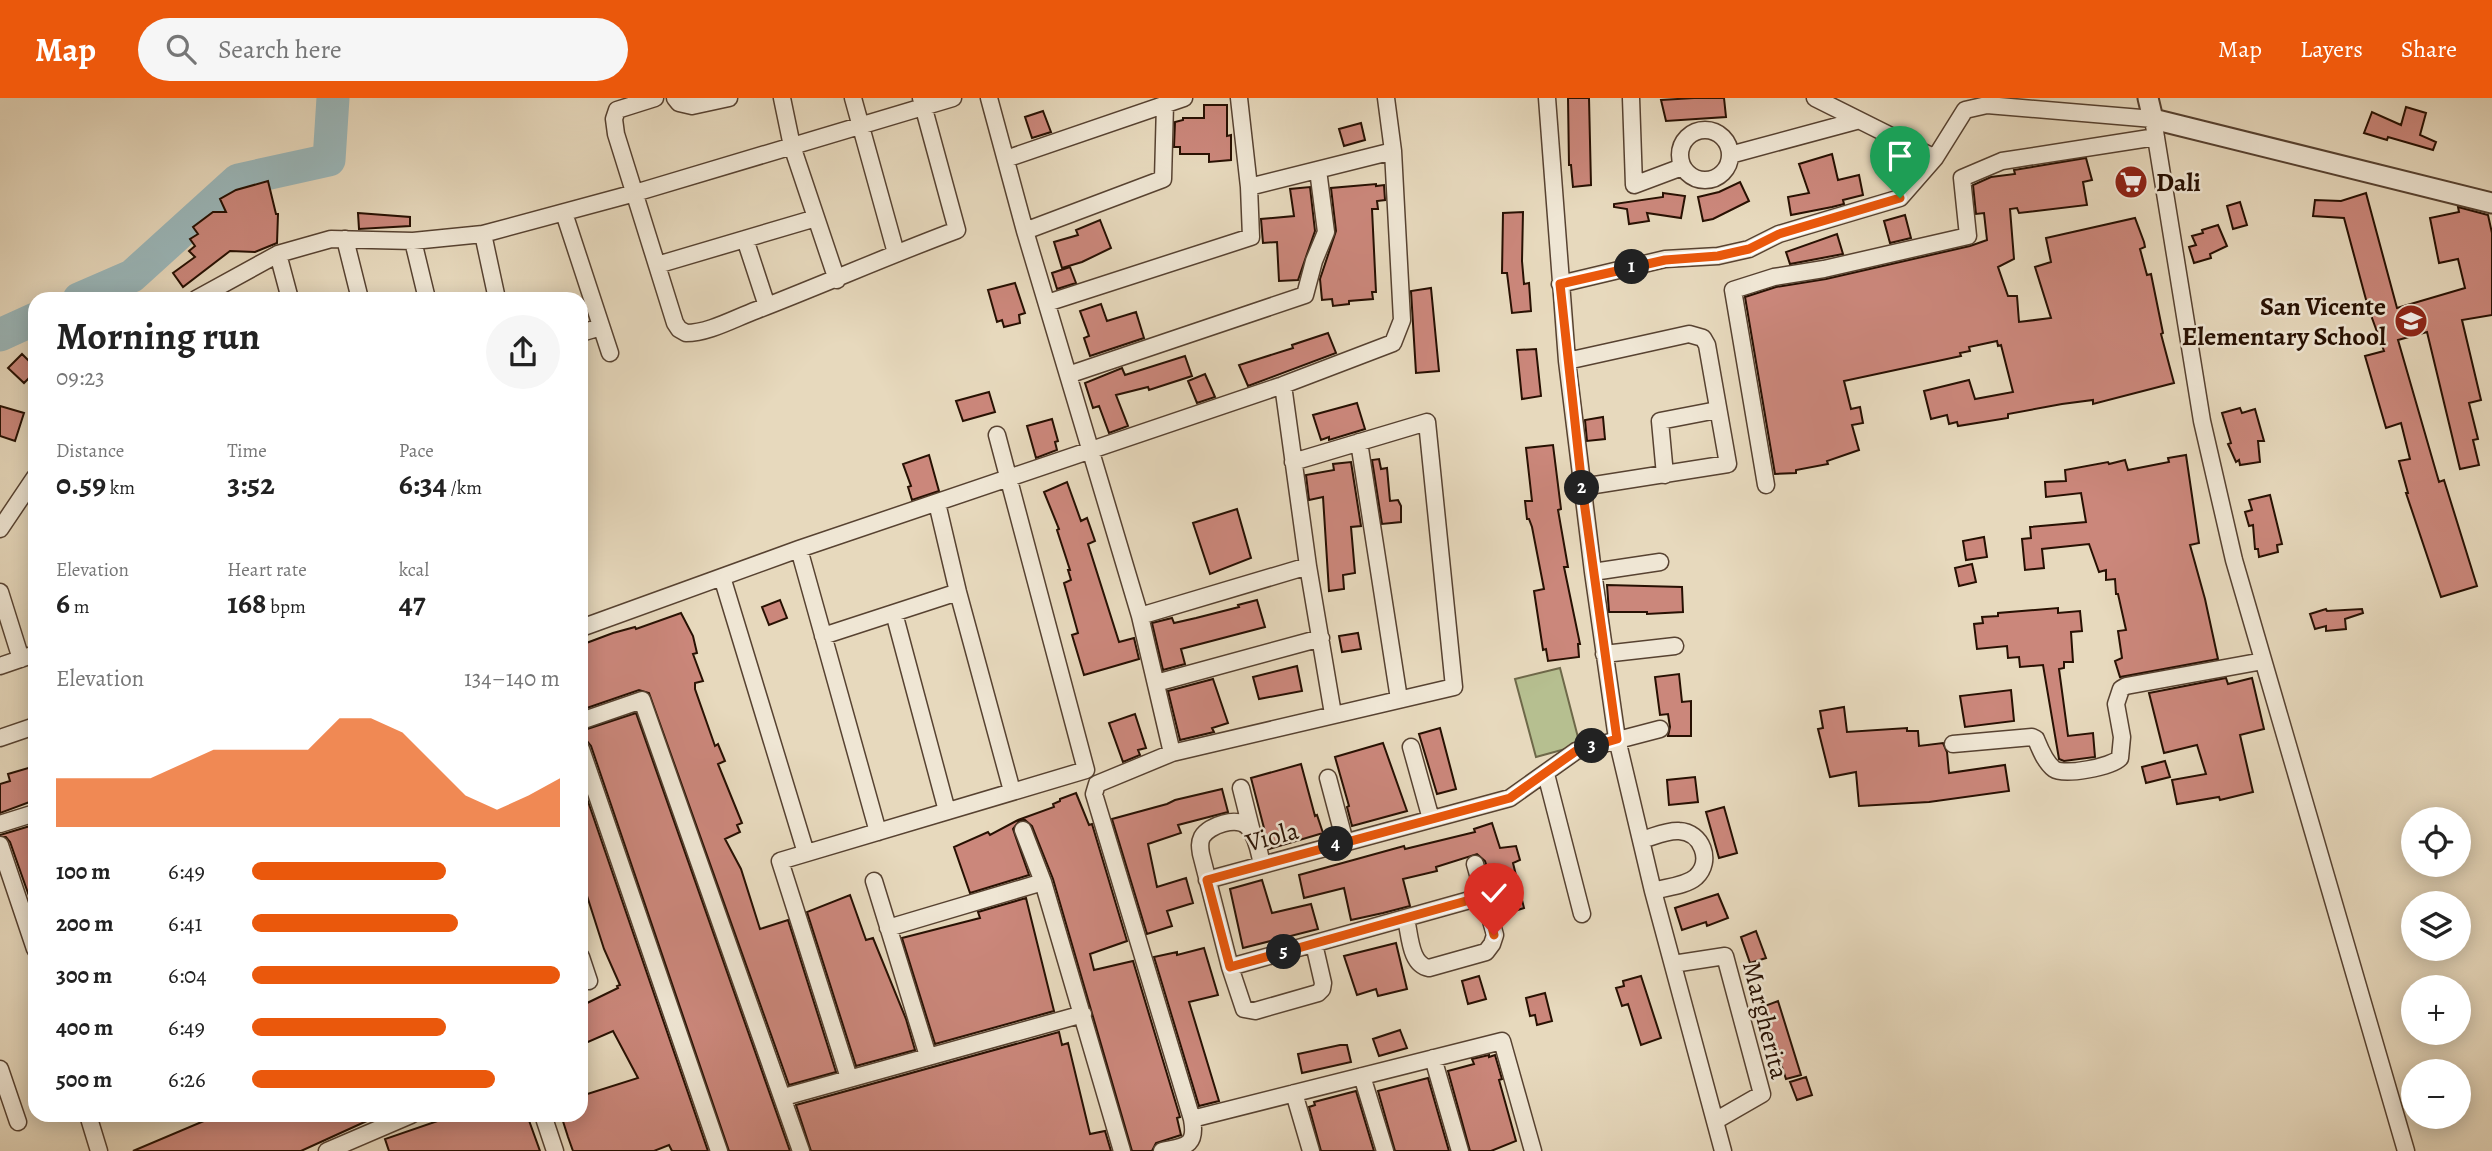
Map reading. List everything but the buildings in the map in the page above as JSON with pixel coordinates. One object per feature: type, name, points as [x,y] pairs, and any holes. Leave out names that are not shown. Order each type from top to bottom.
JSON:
[{"type":"street","points":[[655,98],[617,110],[614,119],[676,323],[681,331],[692,333],[837,279],[957,230],[922,102]]},
{"type":"street","points":[[675,98],[678,103],[692,106],[729,98]]},
{"type":"street","points":[[782,98],[792,146],[837,279]]},
{"type":"street","points":[[853,98],[896,253]]},
{"type":"street","points":[[214,292],[278,254],[331,239],[413,241],[483,234],[635,194],[862,124],[922,102],[953,98]]},
{"type":"street","points":[[989,98],[1025,231],[1093,450],[1140,616],[1172,753]]},
{"type":"street","points":[[1006,159],[1184,98]]},
{"type":"street","points":[[1047,303],[1251,237],[1249,187],[1239,98]]},
{"type":"street","points":[[588,625],[799,549],[1283,385],[1393,343],[1402,320],[1393,151],[1386,98]]},
{"type":"street","points":[[1547,98],[1567,361],[1617,739],[1653,891],[1723,1151]]},
{"type":"street","points":[[1631,98],[1634,185],[1682,167]]},
{"type":"street","points":[[1815,98],[1856,121],[1935,158]]},
{"type":"street","points":[[2148,98],[2202,421],[2234,560],[2406,1151]]},
{"type":"street","points":[[1025,231],[1163,179],[1165,104]]},
{"type":"street","points":[[1560,284],[1665,260],[1718,256],[1749,249],[1779,234],[1900,198],[1935,158],[1965,110],[1987,105],[2155,128],[2492,203]]},
{"type":"street","points":[[1730,155],[1856,121]]},
{"type":"street","points":[[1766,485],[1733,290],[1774,277],[1824,269],[1968,236],[1962,178],[2003,161],[2155,128]]},
{"type":"street","points":[[1712,131],[1726,141],[1730,155],[1724,172],[1710,180],[1694,178],[1682,167],[1679,159],[1682,143],[1695,132],[1712,131]]},
{"type":"street","points":[[1249,187],[1393,151]]},
{"type":"street","points":[[1068,374],[1306,295],[1314,261],[1326,232],[1318,170]]},
{"type":"street","points":[[564,213],[610,353]]},
{"type":"street","points":[[657,265],[816,218]]},
{"type":"street","points":[[483,234],[496,292]]},
{"type":"street","points":[[345,239],[358,292]]},
{"type":"street","points":[[745,239],[767,306]]},
{"type":"street","points":[[413,241],[425,292]]},
{"type":"street","points":[[278,254],[288,292]]},
{"type":"street","points":[[588,332],[601,327]]},
{"type":"street","points":[[1567,361],[1689,334],[1703,338],[1707,345],[1728,464],[1582,487]]},
{"type":"street","points":[[1283,385],[1308,566],[1333,714]]},
{"type":"street","points":[[1665,475],[1660,421],[1717,410]]},
{"type":"street","points":[[1162,1151],[1185,1146],[1192,1140],[1195,1132],[1094,794],[1097,784],[1172,753],[1454,687],[1427,422],[1293,461]]},
{"type":"street","points":[[849,1078],[780,861],[1086,770],[997,435]]},
{"type":"street","points":[[1359,442],[1399,699]]},
{"type":"street","points":[[0,529],[28,488]]},
{"type":"street","points":[[937,503],[958,592],[1012,791]]},
{"type":"street","points":[[799,549],[878,832]]},
{"type":"street","points":[[1593,572],[1660,562]]},
{"type":"street","points":[[1140,616],[1308,566]]},
{"type":"street","points":[[722,577],[806,853]]},
{"type":"street","points":[[0,592],[28,656],[0,666]]},
{"type":"street","points":[[823,636],[958,592]]},
{"type":"street","points":[[894,613],[947,811]]},
{"type":"street","points":[[1156,683],[1321,638]]},
{"type":"street","points":[[1604,654],[1675,646]]},
{"type":"street","points":[[1953,744],[2032,737],[2036,739],[2043,755],[2058,771],[2074,771],[2116,763],[2120,758],[2122,737],[2116,704],[2121,689],[2263,661]]},
{"type":"street","points":[[588,719],[642,700],[802,1151]]},
{"type":"street","points":[[0,738],[28,728]]},
{"type":"street","name":"Viola","points":[[1207,880],[1510,798],[1576,751],[1660,729]]},
{"type":"street","points":[[1411,747],[1431,819]]},
{"type":"street","points":[[588,769],[719,1151]]},
{"type":"street","points":[[1546,774],[1581,914]]},
{"type":"street","points":[[1328,778],[1345,842]]},
{"type":"street","points":[[1241,788],[1262,864]]},
{"type":"street","points":[[0,824],[28,815]]},
{"type":"street","points":[[1252,832],[1246,824],[1237,821],[1209,830],[1202,837],[1200,844],[1207,880],[1241,1005],[1255,1011],[1318,993],[1323,983],[1314,944]]},
{"type":"street","points":[[1023,830],[1083,1014],[1122,1151]]},
{"type":"street","points":[[1642,840],[1680,831],[1696,838],[1704,853],[1704,861],[1696,876],[1653,891]]},
{"type":"street","points":[[0,845],[28,902]]},
{"type":"street","points":[[1406,919],[1416,962],[1422,967],[1429,968],[1486,952],[1494,935],[1475,864]]},
{"type":"street","points":[[874,881],[928,1056]]},
{"type":"street","points":[[888,928],[1042,882]]},
{"type":"street","points":[[1230,967],[1484,896]]},
{"type":"street","name":"Margherita","points":[[1673,964],[1725,956],[1762,1094],[1715,1121]]},
{"type":"street","points":[[784,1097],[1083,1014]]},
{"type":"street","points":[[1192,1119],[1502,1041],[1533,1151]]},
{"type":"street","points":[[1433,1058],[1460,1151]]},
{"type":"street","points":[[0,1069],[4,1093],[18,1122]]},
{"type":"street","points":[[1362,1076],[1385,1151]]},
{"type":"street","points":[[1294,1093],[1311,1151]]},
{"type":"street","points":[[95,1122],[99,1151]]},
{"type":"street","points":[[327,1151],[395,1122]]},
{"type":"street","points":[[545,1122],[555,1151]]},
{"type":"green space","points":[[1560,668],[1580,745],[1536,757],[1515,679]]},
{"type":"waterway","points":[[95,292],[132,276],[238,180],[329,160],[333,98]]},
{"type":"waterway","points":[[0,335],[28,322]]},
{"type":"place","name":"Dali","points":[[2131,182]]},
{"type":"place","name":"San Vicente Elementary School","points":[[2411,321]]},
{"type":"route","points":[[1494,935],[1484,896],[1230,967],[1207,880],[1510,798],[1576,751],[1617,739],[1582,487],[1560,284],[1665,260],[1718,256],[1749,249],[1779,234],[1900,198]]}]
